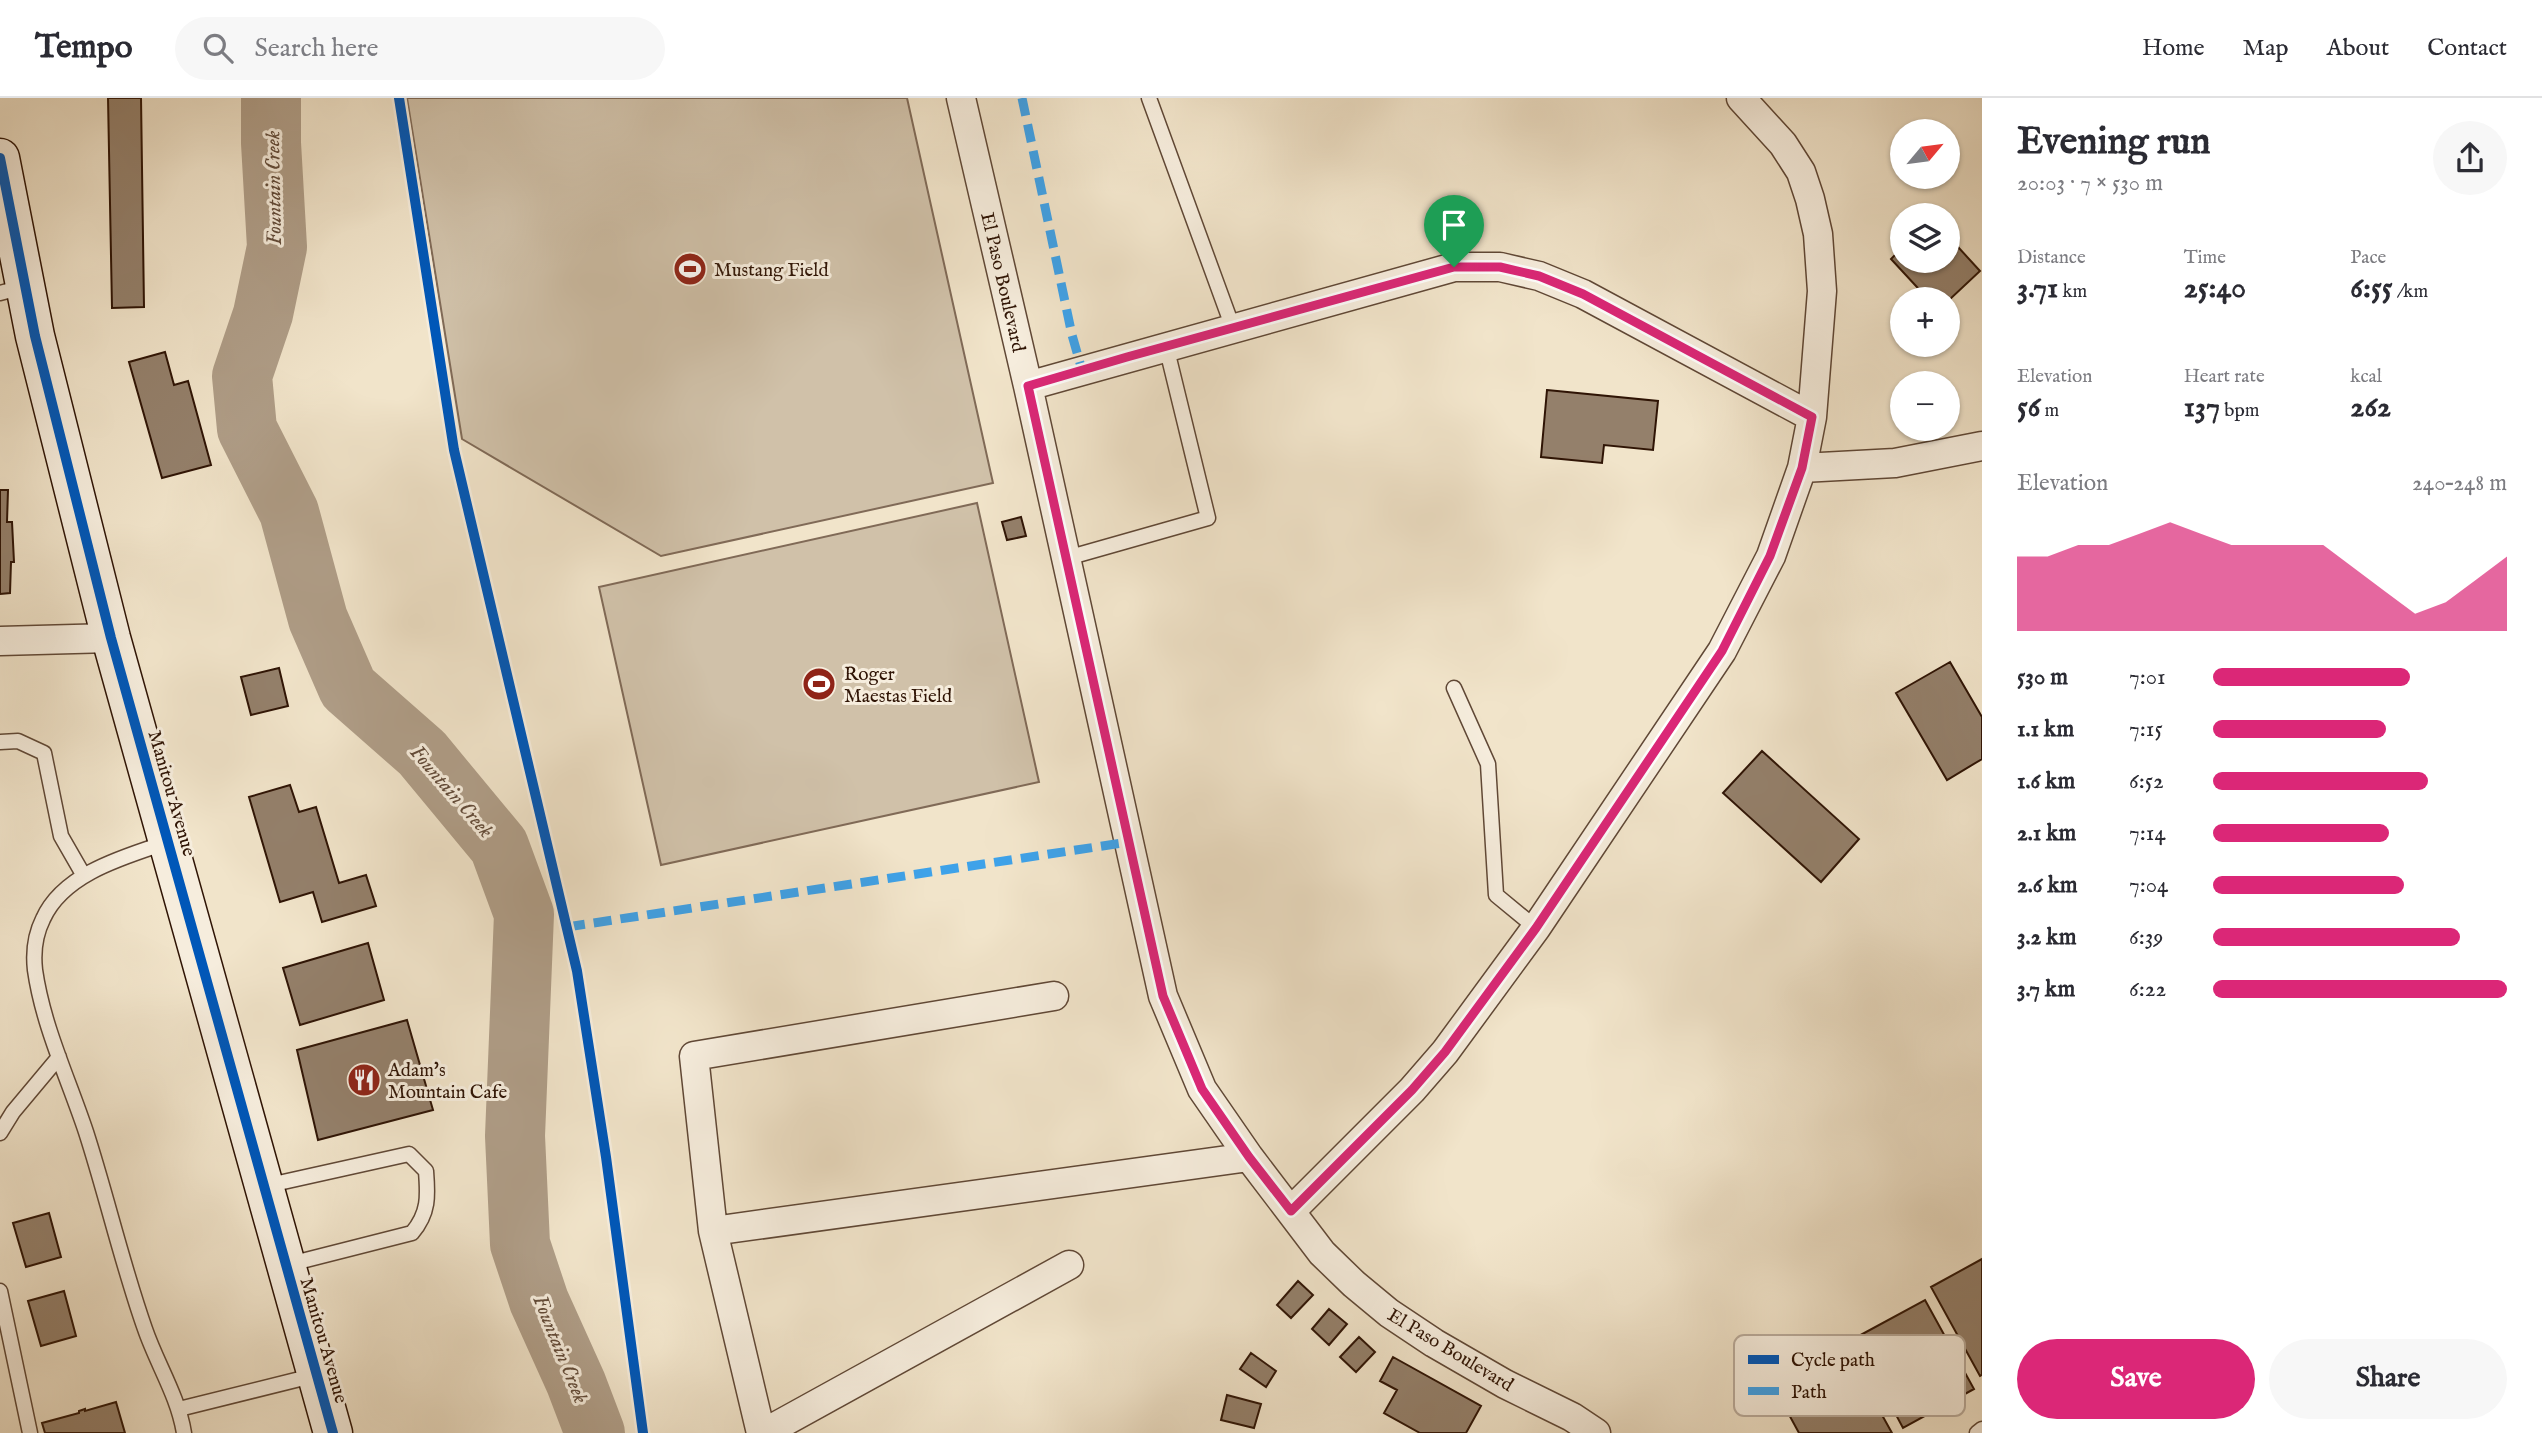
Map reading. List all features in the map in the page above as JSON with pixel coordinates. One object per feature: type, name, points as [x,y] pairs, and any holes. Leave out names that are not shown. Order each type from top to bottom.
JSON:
[{"type":"main road","name":"Manitou Avenue","points":[[0,158],[12,290],[34,336],[111,638],[332,1433]]},
{"type":"street","name":"El Paso Boulevard","points":[[961,98],[1067,558],[1163,996],[1202,1089],[1249,1157],[1322,1253],[1354,1284],[1389,1313],[1434,1343],[1506,1384],[1572,1417],[1596,1433]]},
{"type":"street","points":[[1291,1211],[1412,1090],[1445,1052],[1536,928],[1722,651],[1770,556],[1802,468],[1812,417],[1822,291],[1818,234],[1811,199],[1801,172],[1783,145],[1741,98]]},
{"type":"street","points":[[1028,386],[1454,267],[1500,267],[1539,276],[1583,294],[1812,417]]},
{"type":"street","points":[[1802,468],[1895,463],[1982,446]]},
{"type":"street","points":[[0,641],[111,638]]},
{"type":"street","points":[[1054,996],[694,1056],[713,1231],[763,1433],[1069,1265]]},
{"type":"street","points":[[713,1231],[1249,1157]]},
{"type":"lane","points":[[1149,98],[1233,328]]},
{"type":"lane","points":[[1067,558],[1208,518],[1166,346]]},
{"type":"lane","points":[[1454,688],[1488,764],[1496,895],[1536,928]]},
{"type":"lane","points":[[0,742],[18,741],[44,753],[61,836],[84,876]]},
{"type":"lane","points":[[168,842],[84,876],[57,899],[44,916],[36,936],[35,967],[38,989],[85,1130],[145,1331],[179,1409],[184,1433]]},
{"type":"lane","points":[[0,1133],[13,1112],[59,1057]]},
{"type":"lane","points":[[264,1187],[409,1154],[426,1171],[428,1194],[422,1220],[412,1233],[286,1265]]},
{"type":"lane","points":[[0,1291],[30,1433]]},
{"type":"lane","points":[[179,1409],[316,1375]]},
{"type":"lane","points":[[1977,1433],[1982,1429]]},
{"type":"shaded area","name":"Mustang Field","points":[[407,98],[907,98],[993,483],[661,556],[462,439]]},
{"type":"shaded area","name":"Roger Maestas Field","points":[[977,503],[1039,782],[661,865],[599,587]]},
{"type":"building","points":[[108,98],[141,98],[144,307],[112,308]]},
{"type":"building","points":[[1960,249],[1980,271],[1960,290],[1960,287],[1917,287],[1904,273],[1960,273]]},
{"type":"building","points":[[165,352],[174,385],[188,381],[211,465],[162,478],[129,362]]},
{"type":"building","points":[[1547,390],[1658,401],[1653,450],[1604,445],[1602,463],[1541,457]]},
{"type":"building","points":[[0,490],[8,490],[7,522],[12,522],[14,562],[11,562],[10,593],[0,594]]},
{"type":"building","points":[[1021,517],[1026,536],[1007,540],[1002,522]]},
{"type":"building","points":[[1950,662],[1982,717],[1982,759],[1947,780],[1896,693]]},
{"type":"building","points":[[279,668],[288,706],[251,715],[241,677]]},
{"type":"building","points":[[1762,751],[1859,839],[1821,882],[1723,793]]},
{"type":"building","points":[[290,785],[299,812],[316,807],[339,883],[366,875],[376,906],[322,922],[313,892],[280,902],[249,797]]},
{"type":"building","points":[[368,943],[384,1000],[300,1025],[283,968]]},
{"type":"building","name":"Adam's Mountain Cafe","points":[[407,1020],[433,1110],[318,1140],[297,1050]]},
{"type":"building","points":[[49,1213],[61,1257],[26,1267],[13,1223]]},
{"type":"building","points":[[1982,1259],[1982,1375],[1980,1376],[1965,1349],[1965,1335],[1957,1335],[1931,1287]]},
{"type":"building","points":[[1298,1281],[1313,1295],[1291,1318],[1277,1305]]},
{"type":"building","points":[[64,1291],[76,1336],[41,1346],[28,1301]]},
{"type":"building","points":[[1925,1300],[1944,1335],[1861,1335]]},
{"type":"building","points":[[1329,1309],[1347,1324],[1329,1345],[1312,1329]]},
{"type":"building","points":[[1359,1337],[1375,1352],[1356,1372],[1340,1357]]},
{"type":"building","points":[[1251,1353],[1276,1371],[1266,1387],[1240,1369]]},
{"type":"building","points":[[1393,1357],[1481,1406],[1466,1433],[1420,1433],[1384,1413],[1397,1390],[1380,1381]]},
{"type":"building","points":[[1965,1373],[1974,1389],[1965,1394]]},
{"type":"building","points":[[1227,1395],[1261,1404],[1254,1428],[1221,1420]]},
{"type":"building","points":[[116,1402],[125,1433],[45,1433],[42,1423]]},
{"type":"building","points":[[1790,1416],[1883,1416],[1892,1433],[1799,1433]]},
{"type":"building","points":[[1897,1416],[1925,1416],[1903,1428]]},
{"type":"waterway","name":"Fountain Creek","points":[[271,98],[277,247],[263,314],[242,376],[247,429],[289,512],[318,619],[348,688],[422,753],[499,846],[524,914],[515,1136],[520,1244],[539,1301],[595,1433]]},
{"type":"marked path","points":[[1022,98],[1072,335],[1082,370]]},
{"type":"marked path","points":[[567,927],[1129,842]]},
{"type":"cycle path","points":[[399,98],[454,450],[577,971],[606,1157],[643,1433]]},
{"type":"cycle path","points":[[0,158],[35,336],[111,638],[333,1433]]},
{"type":"place","name":"Mustang Field","points":[[690,269]]},
{"type":"place","name":"Roger Maestas Field","points":[[819,684]]},
{"type":"place","name":"Adam's Mountain Cafe","points":[[364,1080]]},
{"type":"route","points":[[1454,267],[1500,267],[1539,276],[1583,294],[1812,417],[1802,468],[1770,556],[1722,651],[1536,928],[1445,1052],[1412,1090],[1291,1211],[1249,1157],[1202,1089],[1163,996],[1028,386],[1454,267]]}]
